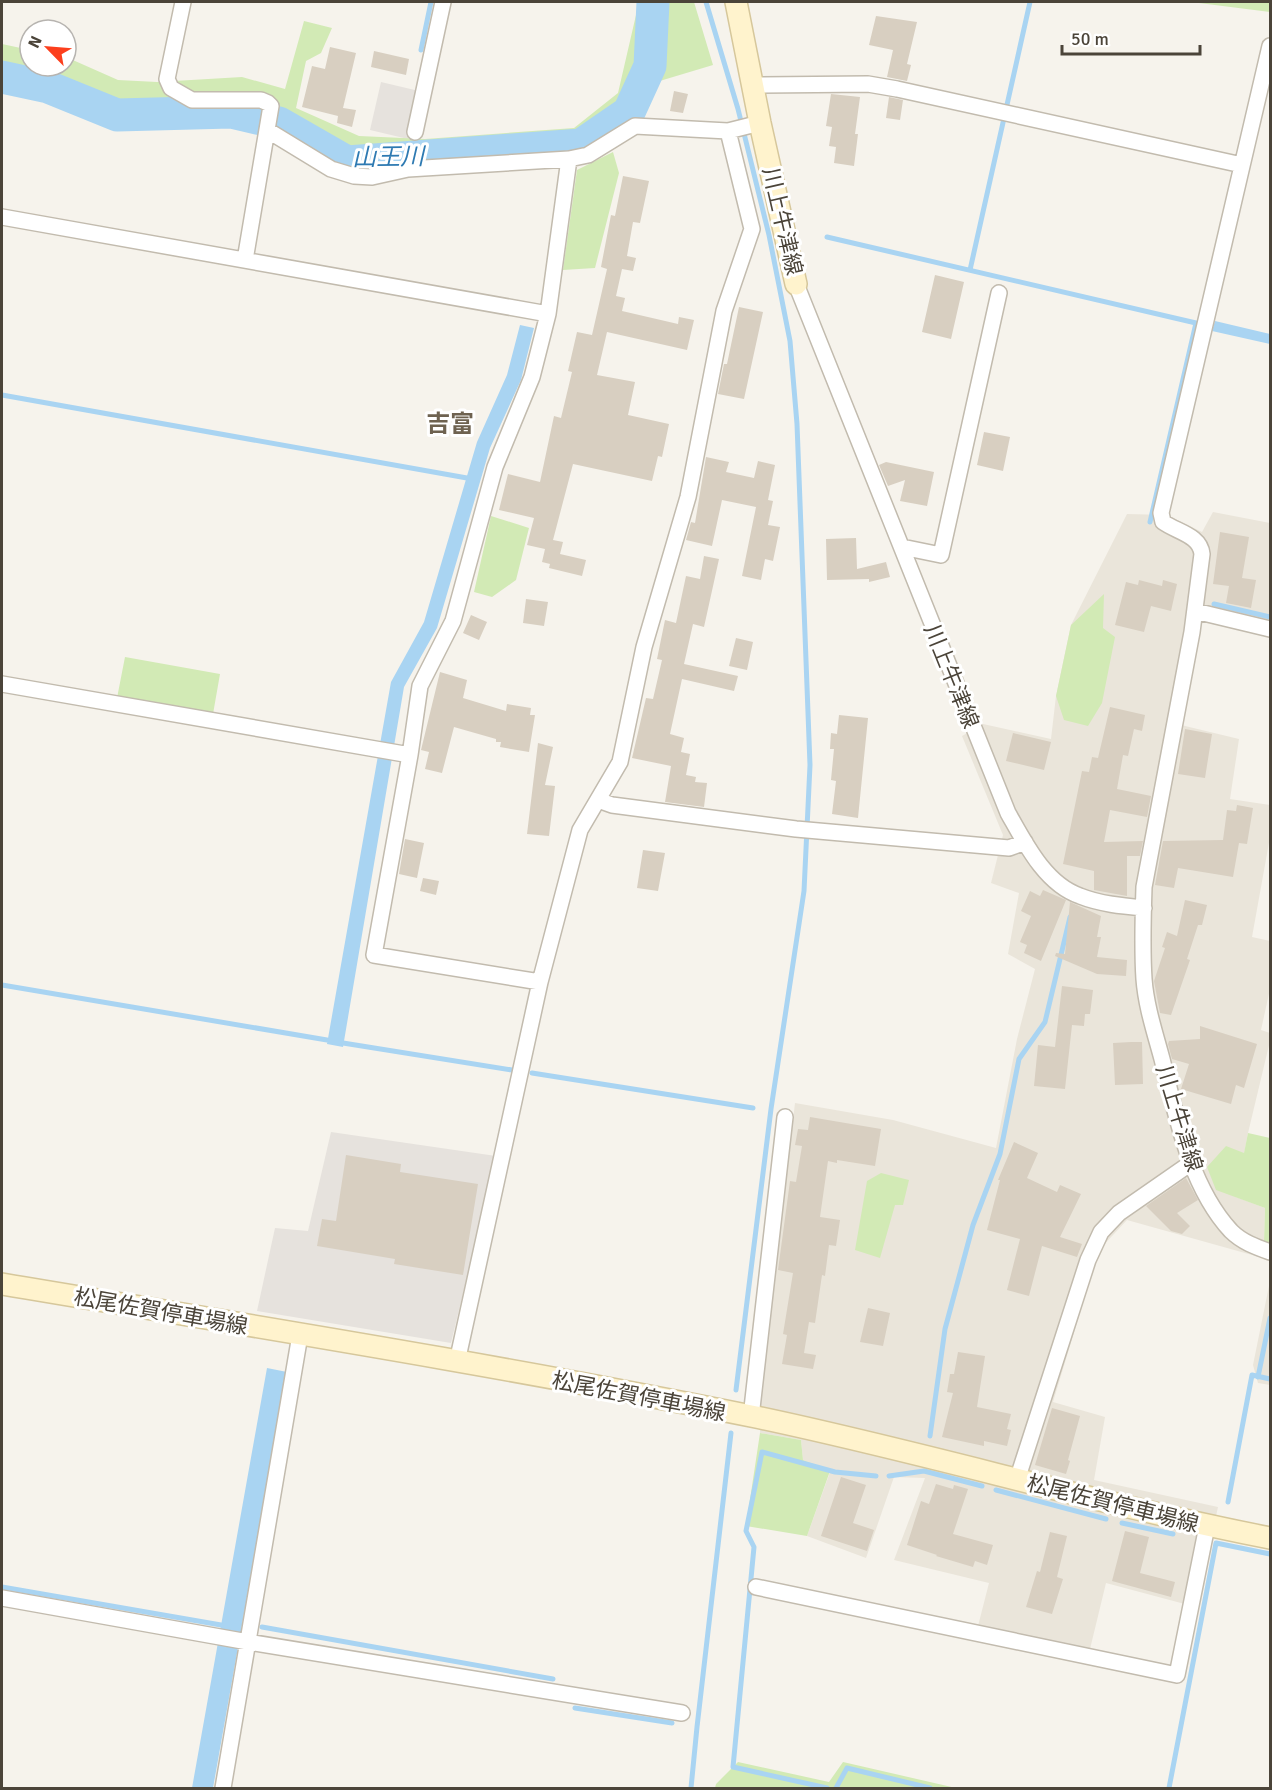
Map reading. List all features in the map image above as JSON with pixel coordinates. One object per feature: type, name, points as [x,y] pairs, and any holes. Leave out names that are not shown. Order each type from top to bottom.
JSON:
[{"type":"main road","name":"川上牛津線","points":[[736,2],[796,284]]},
{"type":"main road","name":"松尾佐賀停車場線","points":[[2,1284],[457,1362],[751,1417],[885,1445],[1207,1526],[1270,1538]]},
{"type":"street","points":[[183,2],[167,79],[171,88],[192,100],[261,100],[271,106],[245,260]]},
{"type":"street","points":[[415,132],[443,2]]},
{"type":"street","points":[[1144,908],[1144,888],[1195,611],[1202,554],[1202,546],[1195,539],[1163,522],[1161,513],[1270,46]]},
{"type":"street","points":[[752,85],[868,84],[1242,165]]},
{"type":"street","points":[[267,130],[331,169],[354,176],[372,177],[408,169],[568,159],[588,155],[635,126],[729,130],[760,123]]},
{"type":"street","points":[[457,1362],[540,982],[580,830],[620,762],[644,647],[688,497],[724,311],[752,229],[729,130]]},
{"type":"street","points":[[540,982],[374,955],[404,754],[420,686],[453,621],[495,467],[532,377],[548,314],[568,159]]},
{"type":"street","points":[[2,217],[548,314]]},
{"type":"street","name":"川上牛津線","points":[[796,284],[1008,813],[1025,842],[1054,880],[1078,896],[1144,908],[1144,978],[1148,1007],[1191,1163],[1214,1209],[1232,1232],[1250,1245],[1270,1252]]},
{"type":"street","points":[[902,547],[940,555],[999,293]]},
{"type":"street","points":[[1195,611],[1270,629]]},
{"type":"street","points":[[2,684],[404,754]]},
{"type":"street","points":[[598,800],[612,805],[796,829],[1009,848],[1025,842]]},
{"type":"street","points":[[751,1417],[785,1117]]},
{"type":"street","points":[[1017,1480],[1088,1260],[1101,1232],[1119,1213],[1191,1163]]},
{"type":"street","points":[[223,1788],[246,1641],[300,1335]]},
{"type":"street","points":[[756,1587],[1177,1675],[1207,1526]]},
{"type":"street","points":[[2,1598],[213,1636],[682,1713]]},
{"type":"shaded area","points":[[381,82],[419,91],[408,139],[370,130]]},
{"type":"shaded area","points":[[1213,512],[1270,523],[1270,613],[1266,633],[1200,618],[1181,725],[1239,739],[1230,799],[1270,805],[1270,837],[1252,937],[1270,941],[1270,989],[1261,1030],[1270,1033],[1270,1041],[1248,1133],[1236,1197],[1265,1208],[1264,1241],[1270,1243],[1270,1260],[1127,1220],[1099,1250],[1053,1402],[1105,1417],[1094,1480],[1218,1507],[1196,1607],[1106,1583],[1090,1649],[978,1626],[989,1583],[894,1560],[925,1478],[894,1477],[866,1558],[807,1536],[830,1472],[803,1460],[801,1440],[760,1433],[761,1395],[795,1103],[893,1120],[996,1148],[1017,1039],[1035,969],[1008,954],[1019,893],[991,883],[1003,835],[962,736],[983,724],[1051,739],[1056,696],[1071,625],[1127,514],[1167,515],[1202,532]]},
{"type":"shaded area","points":[[331,1132],[496,1156],[451,1343],[257,1311],[275,1228],[308,1231]]},
{"type":"shaded area","points":[[1270,1281],[1270,1385],[1258,1383],[1253,1365]]},
{"type":"green space","points":[[639,2],[646,2],[644,41],[627,103],[578,138],[349,157],[289,121],[257,106],[115,106],[38,78],[78,78],[78,62],[118,80],[157,82],[242,77],[285,89],[304,21],[332,28],[321,53],[306,61],[296,108],[359,136],[425,139],[574,128],[618,93]]},
{"type":"green space","points":[[666,2],[694,2],[713,65],[653,83]]},
{"type":"green space","points":[[1104,2],[1270,2],[1270,12],[1199,3]]},
{"type":"green space","points":[[2,44],[18,47],[18,74],[2,70]]},
{"type":"green space","points":[[613,152],[619,173],[595,268],[563,270],[577,170]]},
{"type":"green space","points":[[491,516],[529,528],[516,580],[492,597],[474,592]]},
{"type":"green space","points":[[1104,594],[1103,628],[1115,637],[1102,703],[1088,726],[1064,720],[1056,696],[1071,625]]},
{"type":"green space","points":[[125,657],[220,674],[213,714],[117,698]]},
{"type":"green space","points":[[1248,1133],[1270,1138],[1270,1243],[1264,1242],[1265,1208],[1216,1190],[1207,1167],[1226,1146],[1244,1153]]},
{"type":"green space","points":[[881,1173],[909,1180],[903,1205],[895,1205],[880,1258],[855,1250],[867,1181]]},
{"type":"green space","points":[[760,1433],[801,1440],[803,1460],[830,1471],[807,1536],[746,1526]]},
{"type":"green space","points":[[738,1762],[829,1782],[843,1762],[956,1788],[715,1788],[716,1784]]},
{"type":"water","points":[[1215,321],[1270,334],[1270,344],[1212,331]]},
{"type":"water","points":[[520,325],[534,328],[521,380],[490,448],[437,628],[404,687],[343,1047],[327,1044],[391,682],[424,622],[477,442],[507,375]]},
{"type":"water","points":[[267,1368],[287,1372],[213,1788],[192,1788]]},
{"type":"building","points":[[876,16],[917,22],[907,64],[911,65],[907,81],[887,77],[893,50],[869,45]]},
{"type":"building","points":[[330,47],[356,53],[343,108],[356,110],[352,127],[337,123],[338,116],[302,107],[312,66],[325,69]]},
{"type":"building","points":[[374,51],[409,59],[406,75],[371,67]]},
{"type":"building","points":[[674,91],[688,94],[683,113],[670,111]]},
{"type":"building","points":[[831,94],[860,97],[854,166],[834,163],[836,147],[829,146],[832,127],[826,126]]},
{"type":"building","points":[[889,97],[903,100],[900,120],[886,118]]},
{"type":"building","points":[[623,176],[649,181],[640,223],[633,222],[627,256],[636,258],[633,271],[622,269],[616,296],[625,298],[622,311],[678,324],[679,317],[694,320],[687,350],[607,332],[597,375],[635,382],[628,415],[669,424],[662,457],[658,456],[652,481],[573,464],[553,540],[563,542],[560,554],[586,560],[582,576],[549,568],[550,564],[542,562],[545,549],[527,545],[534,518],[499,510],[508,474],[540,482],[554,416],[561,418],[572,372],[568,371],[577,332],[592,335],[607,269],[601,267],[611,215],[615,216]]},
{"type":"building","points":[[935,275],[964,282],[951,339],[922,332]]},
{"type":"building","points":[[739,307],[763,312],[744,399],[718,394]]},
{"type":"building","points":[[984,432],[1010,437],[1003,471],[977,465]]},
{"type":"building","points":[[706,457],[729,462],[726,472],[754,478],[758,461],[775,465],[768,500],[773,501],[768,525],[780,527],[773,561],[765,559],[761,580],[742,576],[756,507],[722,500],[712,546],[686,540],[691,522],[695,523]]},
{"type":"building","points":[[886,462],[934,472],[927,506],[900,501],[905,480],[888,486],[879,465]]},
{"type":"building","points":[[1220,532],[1249,537],[1242,578],[1256,580],[1251,608],[1226,603],[1229,586],[1213,584]]},
{"type":"building","points":[[856,538],[857,569],[886,562],[890,577],[869,582],[869,579],[827,580],[826,539]]},
{"type":"building","points":[[704,556],[719,559],[704,627],[693,624],[684,664],[738,676],[734,691],[682,679],[670,734],[684,738],[681,752],[690,754],[686,775],[696,777],[695,782],[707,783],[704,807],[665,802],[671,766],[632,758],[646,698],[653,699],[662,660],[657,659],[665,620],[676,623],[686,576],[700,579]]},
{"type":"building","points":[[1139,580],[1162,586],[1163,580],[1177,584],[1171,611],[1151,606],[1144,632],[1115,625],[1126,582],[1138,585]]},
{"type":"building","points":[[526,599],[548,602],[544,626],[523,623]]},
{"type":"building","points":[[471,615],[487,622],[479,640],[463,633]]},
{"type":"building","points":[[736,638],[753,642],[747,670],[729,666]]},
{"type":"building","points":[[440,672],[467,680],[463,698],[506,711],[507,704],[531,708],[530,715],[535,715],[529,752],[500,747],[501,742],[496,742],[496,739],[454,727],[442,773],[425,769],[429,752],[421,750]]},
{"type":"building","points":[[1110,707],[1145,715],[1142,731],[1134,729],[1128,756],[1123,755],[1117,789],[1151,796],[1147,817],[1110,810],[1104,842],[1143,841],[1140,856],[1127,856],[1127,896],[1094,890],[1094,871],[1063,864],[1082,771],[1089,772],[1092,757],[1098,758]]},
{"type":"building","points":[[839,715],[868,718],[858,818],[832,814],[836,781],[831,780],[834,749],[830,749],[831,733],[837,734]]},
{"type":"building","points":[[1185,729],[1212,734],[1205,778],[1178,774]]},
{"type":"building","points":[[1013,733],[1051,742],[1044,770],[1006,761]]},
{"type":"building","points":[[538,743],[553,747],[545,785],[555,786],[549,836],[527,834]]},
{"type":"building","points":[[1237,805],[1253,808],[1247,844],[1239,843],[1233,877],[1178,868],[1174,888],[1155,885],[1163,841],[1223,840],[1227,810],[1236,811]]},
{"type":"building","points":[[405,839],[424,843],[417,878],[399,874]]},
{"type":"building","points":[[643,850],[665,853],[658,891],[637,888]]},
{"type":"building","points":[[423,878],[439,881],[436,895],[420,891]]},
{"type":"building","points":[[1043,890],[1066,900],[1041,961],[1024,953],[1027,945],[1020,942],[1031,916],[1021,911],[1030,891],[1040,896]]},
{"type":"building","points":[[1185,900],[1207,905],[1202,925],[1198,925],[1187,959],[1190,960],[1171,1015],[1160,1013],[1154,981],[1165,948],[1162,947],[1167,932],[1177,936]]},
{"type":"building","points":[[1070,902],[1101,916],[1097,937],[1101,937],[1097,957],[1127,960],[1126,976],[1097,974],[1055,956],[1056,953],[1065,954]]},
{"type":"building","points":[[1062,986],[1093,990],[1090,1014],[1085,1014],[1084,1026],[1072,1025],[1065,1089],[1034,1086],[1038,1045],[1055,1047]]},
{"type":"building","points":[[1200,1026],[1257,1044],[1244,1088],[1236,1085],[1231,1104],[1181,1089],[1189,1064],[1172,1059],[1168,1044],[1169,1041],[1200,1039]]},
{"type":"building","points":[[1142,1042],[1143,1084],[1115,1085],[1113,1043]]},
{"type":"building","points":[[810,1117],[881,1129],[875,1166],[837,1160],[837,1163],[828,1161],[820,1217],[840,1220],[836,1246],[829,1245],[815,1323],[809,1322],[804,1353],[816,1355],[813,1369],[782,1364],[787,1335],[783,1334],[793,1273],[778,1270],[790,1181],[796,1182],[802,1146],[795,1145],[798,1129],[808,1130]]},
{"type":"building","points":[[1014,1142],[1038,1153],[1027,1178],[1057,1192],[1060,1185],[1081,1194],[1060,1237],[1082,1244],[1077,1257],[1042,1246],[1029,1296],[1007,1290],[1020,1239],[987,1230],[1000,1180],[998,1180]]},
{"type":"building","points":[[346,1155],[401,1164],[400,1172],[478,1184],[463,1275],[394,1264],[395,1259],[317,1246],[322,1219],[336,1221]]},
{"type":"building","points":[[1186,1178],[1198,1200],[1177,1213],[1190,1226],[1182,1234],[1171,1231],[1146,1206]]},
{"type":"building","points":[[868,1308],[890,1313],[883,1346],[860,1342]]},
{"type":"building","points":[[958,1352],[985,1356],[977,1407],[1011,1414],[1007,1429],[1011,1430],[1007,1446],[984,1441],[984,1446],[942,1437],[953,1393],[947,1392],[950,1374],[954,1374]]},
{"type":"building","points":[[1052,1408],[1080,1416],[1066,1474],[1035,1465]]},
{"type":"building","points":[[841,1477],[866,1485],[853,1523],[874,1530],[867,1551],[821,1536]]},
{"type":"building","points":[[936,1484],[953,1489],[954,1485],[968,1489],[953,1534],[993,1545],[987,1565],[975,1561],[973,1567],[907,1545],[921,1501],[929,1504]]},
{"type":"building","points":[[1125,1531],[1149,1537],[1140,1573],[1175,1582],[1171,1597],[1112,1581]]},
{"type":"building","points":[[1050,1532],[1067,1536],[1057,1577],[1063,1579],[1052,1614],[1026,1607],[1037,1571],[1040,1572]]},
{"type":"waterway","points":[[421,50],[431,2]]},
{"type":"waterway","name":"山王川","points":[[2,77],[48,87],[117,115],[231,112],[279,123],[347,162],[581,145],[629,112],[650,66],[653,2]]},
{"type":"waterway","points":[[706,2],[738,109],[769,235],[790,341],[797,424],[810,765],[804,891],[771,1109],[736,1390]]},
{"type":"waterway","points":[[970,270],[1030,2]]},
{"type":"waterway","points":[[827,237],[1196,323],[1150,522]]},
{"type":"waterway","points":[[2,395],[467,478]]},
{"type":"waterway","points":[[1214,604],[1270,617]]},
{"type":"waterway","points":[[930,1436],[945,1329],[973,1225],[1000,1154],[1019,1059],[1045,1022],[1070,917]]},
{"type":"waterway","points":[[2,985],[327,1040]]},
{"type":"waterway","points":[[343,1043],[512,1070]]},
{"type":"waterway","points":[[532,1073],[753,1108]]},
{"type":"waterway","points":[[1258,1377],[1270,1318]]},
{"type":"waterway","points":[[1228,1502],[1252,1375],[1270,1379]]},
{"type":"waterway","points":[[691,1788],[731,1433]]},
{"type":"waterway","points":[[827,1788],[733,1767],[754,1547],[746,1531],[762,1452],[835,1472],[876,1476]]},
{"type":"waterway","points":[[889,1476],[924,1471],[982,1486]]},
{"type":"waterway","points":[[996,1490],[1106,1519]]},
{"type":"waterway","points":[[1122,1523],[1173,1534]]},
{"type":"waterway","points":[[1169,1788],[1216,1543],[1270,1554]]},
{"type":"waterway","points":[[2,1587],[221,1625]]},
{"type":"waterway","points":[[262,1627],[553,1679]]},
{"type":"waterway","points":[[575,1708],[672,1723]]},
{"type":"waterway","points":[[836,1788],[847,1768],[930,1788]]},
{"type":"district","name":"吉富","points":[[450,424]]}]
